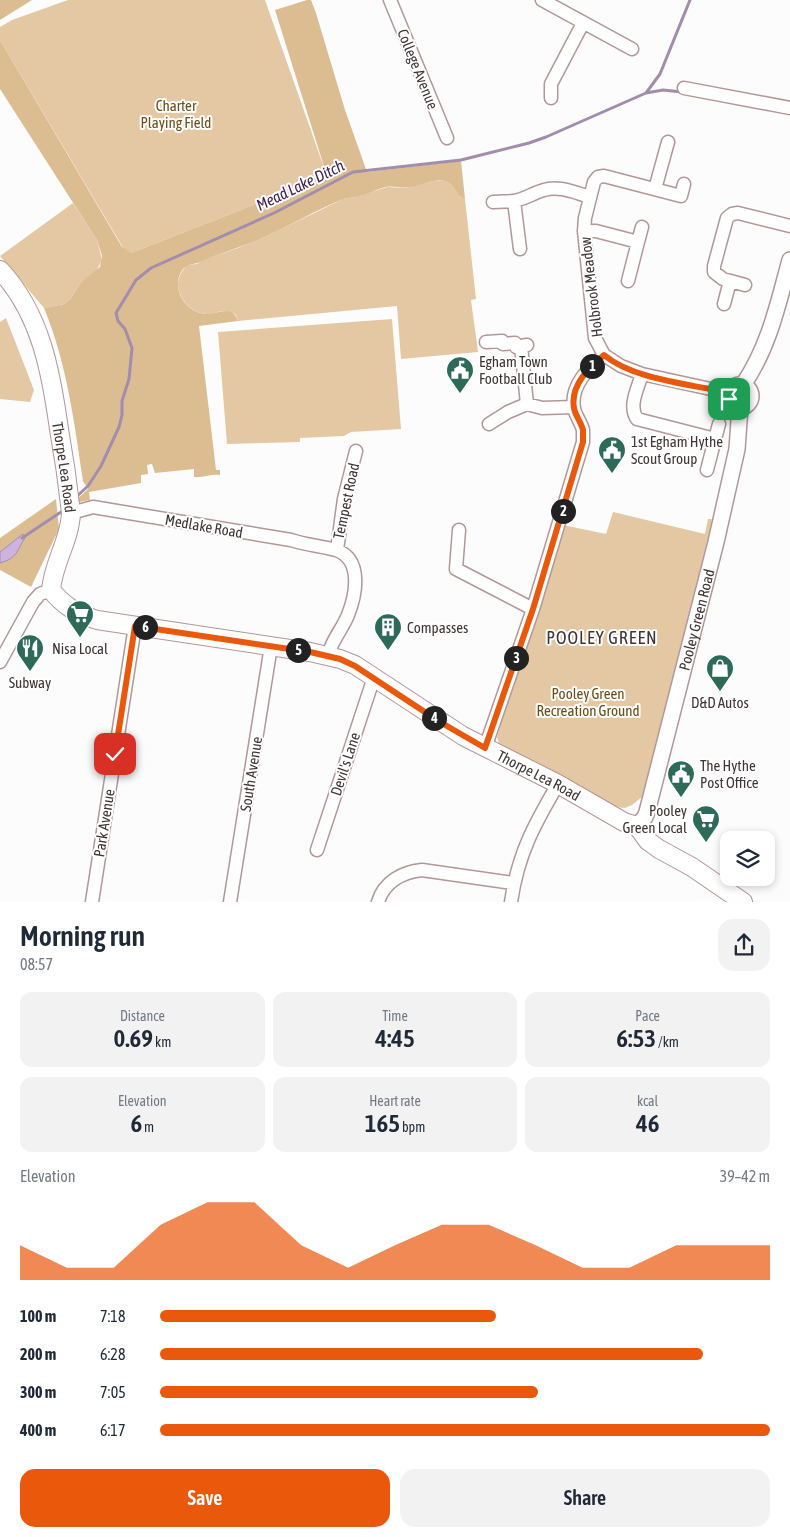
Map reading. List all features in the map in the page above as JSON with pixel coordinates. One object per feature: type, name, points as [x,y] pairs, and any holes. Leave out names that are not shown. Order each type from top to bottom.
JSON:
[{"type":"main road","name":"Thorpe Lea Road","points":[[0,270],[12,283],[31,314],[43,347],[53,388],[71,513],[68,531],[52,576],[51,590],[69,609],[82,616],[135,626],[271,646],[340,659],[374,677],[440,722],[485,748],[558,784],[624,822],[637,826],[648,841],[659,849],[692,867],[743,902]]},
{"type":"street","name":"College Avenue","points":[[390,0],[447,138]]},
{"type":"street","points":[[542,0],[583,23],[624,50]]},
{"type":"street","points":[[551,98],[551,84],[583,23]]},
{"type":"street","points":[[684,88],[790,108]]},
{"type":"street","points":[[655,189],[668,142]]},
{"type":"street","name":"Holbrook Meadow","points":[[684,184],[681,196],[604,176],[598,177],[594,182],[585,218],[584,231],[595,338],[604,355],[621,366],[642,374],[729,393]]},
{"type":"street","points":[[493,202],[528,198],[544,190],[555,188],[590,197]]},
{"type":"street","points":[[514,200],[520,248]]},
{"type":"street","points":[[746,285],[723,280],[714,272],[727,218],[732,214],[738,213],[790,226]]},
{"type":"street","points":[[628,281],[642,227]]},
{"type":"street","points":[[584,231],[596,231],[638,242]]},
{"type":"street","points":[[740,407],[730,402],[729,393],[734,386],[743,385],[758,361],[766,341],[790,260]]},
{"type":"street","points":[[724,304],[730,281]]},
{"type":"street","points":[[486,342],[502,341],[502,344],[515,343],[516,347],[525,346],[527,404]]},
{"type":"street","points":[[485,748],[533,609],[583,442],[582,428],[574,407],[575,396],[582,377],[604,355]]},
{"type":"street","points":[[642,374],[633,406],[633,413],[636,419],[715,439]]},
{"type":"street","name":"Pooley Green Road","points":[[637,826],[645,817],[716,542],[737,449],[740,407],[747,404],[751,397],[749,390],[743,385]]},
{"type":"street","points":[[489,424],[508,412],[527,404],[542,408],[574,407]]},
{"type":"street","points":[[707,470],[719,424]]},
{"type":"street","name":"Tempest Road","points":[[328,656],[331,645],[349,613],[355,584],[353,566],[345,555],[336,550],[344,499],[356,452]]},
{"type":"street","name":"Medlake Road","points":[[71,513],[93,507],[291,540],[305,545],[336,550]]},
{"type":"street","points":[[459,530],[456,569],[533,609]]},
{"type":"street","points":[[0,662],[36,598],[51,590]]},
{"type":"street","name":"Park Avenue","points":[[92,902],[135,626]]},
{"type":"street","name":"South Avenue","points":[[230,902],[271,646]]},
{"type":"street","name":"Devil's Lane","points":[[317,850],[374,677]]},
{"type":"street","points":[[510,902],[521,854],[533,828],[558,784]]},
{"type":"street","points":[[378,902],[383,890],[387,886],[399,876],[409,871],[422,870],[514,883]]},
{"type":"green space","name":"Charter Playing Field","points":[[68,0],[265,0],[327,176],[131,253],[125,251],[0,40],[0,27],[12,20]]},
{"type":"green space","points":[[446,180],[455,186],[459,196],[465,199],[476,299],[471,300],[478,352],[401,359],[397,306],[238,321],[236,315],[227,311],[205,314],[196,311],[186,303],[181,295],[178,280],[187,265],[197,264],[205,259],[269,235],[343,199],[387,187],[406,188]]},
{"type":"green space","points":[[73,203],[97,240],[102,260],[96,272],[81,282],[71,298],[64,304],[44,308],[0,256]]},
{"type":"green space","points":[[6,318],[34,390],[30,402],[0,399],[0,322]]},
{"type":"green space","points":[[392,319],[401,429],[351,432],[344,436],[300,438],[300,442],[227,444],[218,332]]},
{"type":"green space","name":"Pooley Green Recreation Ground","points":[[613,512],[705,534],[708,519],[711,519],[712,522],[642,797],[625,808],[615,807],[499,743],[497,737],[563,525],[606,534]]},
{"type":"shaded area","points":[[0,0],[32,0],[0,20]]},
{"type":"shaded area","points":[[311,0],[316,13],[345,110],[367,172],[461,161],[465,199],[459,196],[450,183],[439,180],[408,187],[385,187],[360,196],[343,199],[260,239],[185,267],[179,278],[178,288],[185,303],[199,313],[232,312],[238,321],[199,326],[216,470],[220,470],[220,475],[194,477],[194,469],[155,473],[152,464],[147,465],[148,474],[141,475],[141,483],[89,492],[90,500],[74,503],[88,489],[83,481],[73,415],[59,350],[44,308],[64,304],[71,298],[81,282],[100,267],[102,256],[97,240],[0,89],[0,40],[122,247],[131,253],[327,176],[275,10]]},
{"type":"shaded area","points":[[56,499],[59,529],[31,587],[0,570],[0,538]]},
{"type":"shaded area","points":[[23,534],[25,538],[16,554],[0,563],[0,552]]},
{"type":"waterway","name":"Mead Lake Ditch","points":[[75,498],[88,486],[101,466],[119,427],[122,415],[122,401],[129,379],[132,348],[125,329],[118,321],[116,313],[136,280],[151,268],[274,213],[353,172],[461,160],[529,143],[646,93],[660,74],[690,0]]},
{"type":"waterway","points":[[646,93],[663,90],[682,92]]},
{"type":"waterway","name":"Mead Lake Ditch","points":[[22,538],[61,512]]},
{"type":"place","name":"Egham Town Football Club","points":[[460,394]]},
{"type":"place","name":"1st Egham Hythe Scout Group","points":[[612,474]]},
{"type":"place","name":"Nisa Local","points":[[80,638]]},
{"type":"place","name":"Compasses","points":[[388,651]]},
{"type":"place","name":"Subway","points":[[30,672]]},
{"type":"place","name":"D&D Autos","points":[[720,692]]},
{"type":"place","name":"The Hythe Post Office","points":[[681,798]]},
{"type":"place","name":"Pooley Green Local","points":[[706,843]]},
{"type":"district","name":"POOLEY GREEN","points":[[602,637]]},
{"type":"route","points":[[115,754],[135,626],[310,652],[340,659],[374,677],[440,722],[485,748],[533,609],[583,442],[582,428],[574,407],[575,396],[582,377],[604,355],[621,366],[642,374],[729,393],[729,399]]}]
